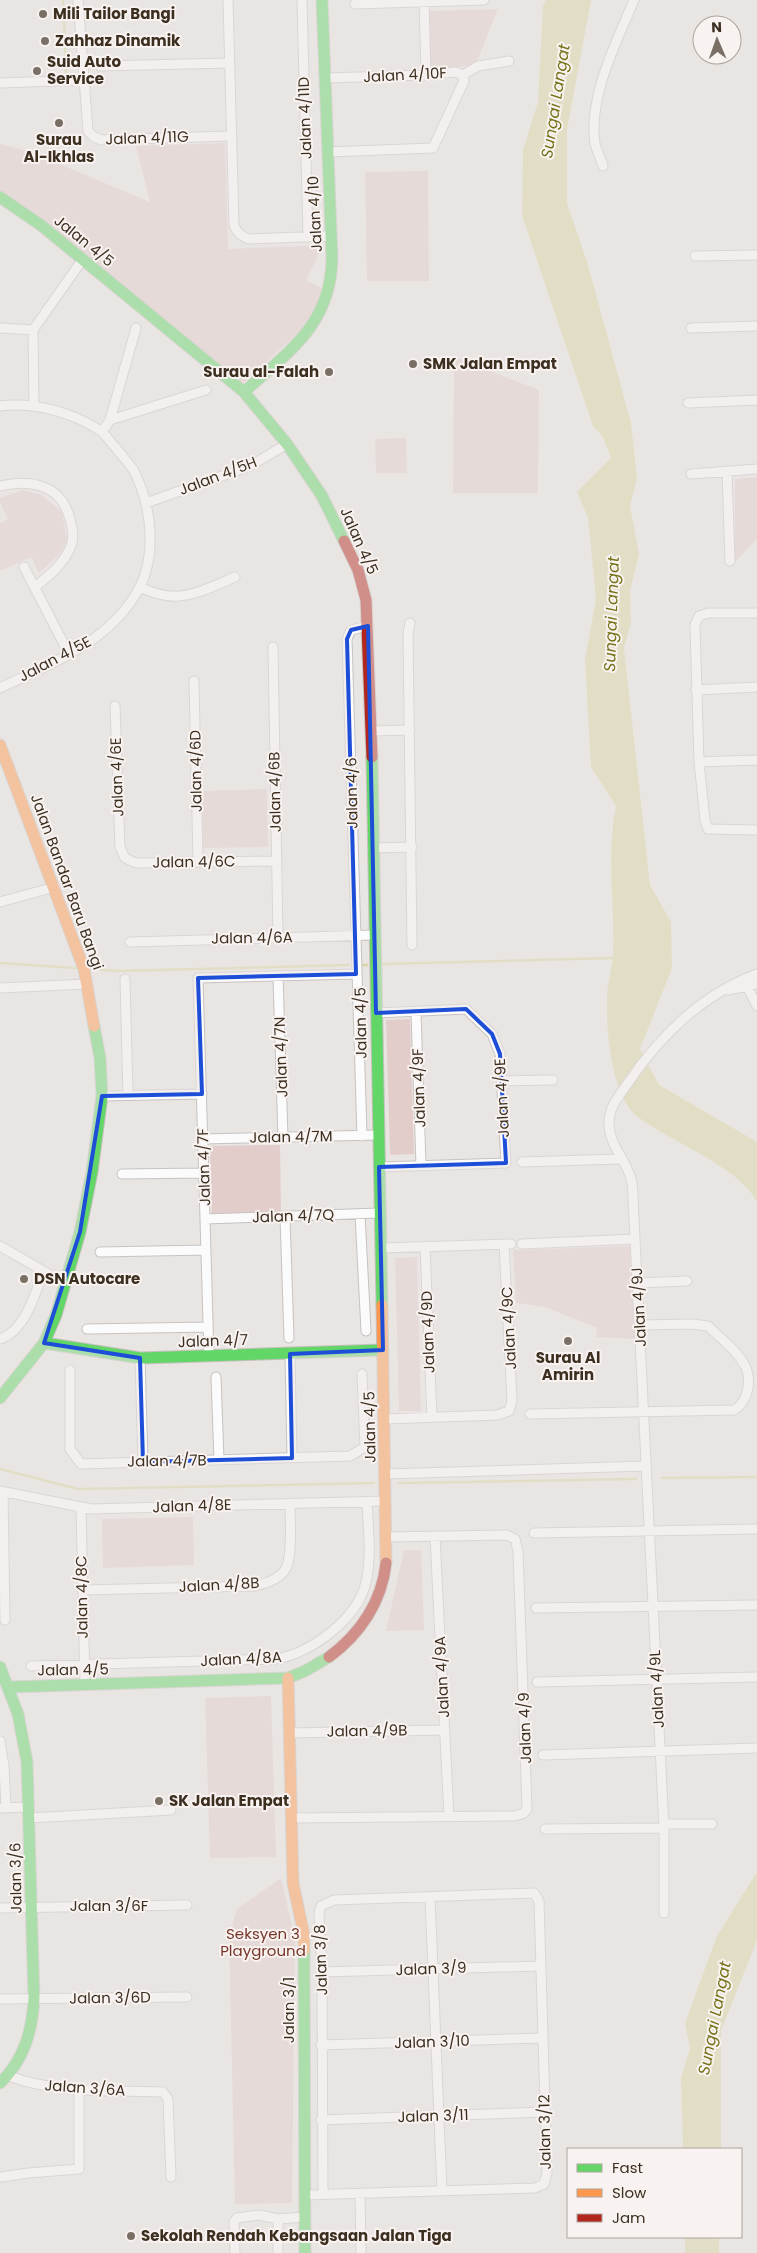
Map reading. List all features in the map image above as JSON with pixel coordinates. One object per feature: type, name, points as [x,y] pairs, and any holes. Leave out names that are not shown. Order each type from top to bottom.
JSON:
[{"type":"street","name":"Jalan 4/11G","points":[[78,0],[88,131],[97,139],[232,136]]},
{"type":"street","points":[[228,0],[234,225],[238,234],[249,239],[330,236]]},
{"type":"street","name":"Jalan 4/11D","points":[[302,0],[308,237]]},
{"type":"street","name":"Jalan 4/10","points":[[244,392],[311,327],[322,311],[332,282],[322,0]]},
{"type":"street","points":[[355,4],[484,0]]},
{"type":"street","points":[[603,166],[596,145],[595,132],[603,73],[634,0]]},
{"type":"street","points":[[424,1],[426,75]]},
{"type":"street","points":[[463,75],[478,66],[509,61]]},
{"type":"street","points":[[100,66],[230,63]]},
{"type":"street","name":"Jalan 4/10F","points":[[324,78],[426,75],[455,72],[463,75],[464,81],[434,147],[327,152]]},
{"type":"street","points":[[0,83],[84,80]]},
{"type":"street","name":"Jalan 4/5","points":[[0,197],[42,226],[244,392],[287,444],[322,496],[358,570],[366,600],[372,731],[374,935],[386,1474],[386,1537],[384,1572],[380,1587],[360,1625],[350,1638],[326,1659],[301,1674],[288,1678],[10,1687]]},
{"type":"street","points":[[695,256],[757,255]]},
{"type":"street","points":[[34,406],[33,330],[82,259]]},
{"type":"street","points":[[691,328],[757,326]]},
{"type":"street","points":[[0,328],[33,330]]},
{"type":"street","points":[[102,432],[110,420],[136,328]]},
{"type":"street","points":[[110,420],[206,390]]},
{"type":"street","points":[[688,403],[757,400]]},
{"type":"street","name":"Jalan 4/5E","points":[[0,406],[34,406],[53,410],[79,419],[102,432],[136,474],[146,503],[150,533],[148,564],[140,587],[118,619],[96,638],[69,654],[0,688]]},
{"type":"street","name":"Jalan 4/5H","points":[[146,503],[250,466],[287,444]]},
{"type":"street","points":[[691,474],[757,469]]},
{"type":"street","points":[[727,471],[730,561]]},
{"type":"street","points":[[0,486],[24,482],[38,484],[55,492],[68,512],[72,526],[73,541],[70,549],[56,569],[35,587]]},
{"type":"street","points":[[24,567],[69,654]]},
{"type":"street","points":[[140,587],[157,596],[179,597],[200,592],[234,577]]},
{"type":"street","points":[[757,613],[708,613],[698,616],[695,625],[699,762],[705,820],[708,829],[716,831],[757,830]]},
{"type":"street","points":[[410,623],[408,634],[412,945]]},
{"type":"street","name":"Jalan 4/6","points":[[362,1136],[347,639],[351,630],[368,626]]},
{"type":"street","name":"Jalan 4/6B","points":[[273,647],[278,937]]},
{"type":"street","name":"Jalan 4/6D","points":[[194,681],[198,862]]},
{"type":"street","points":[[696,690],[757,687]]},
{"type":"street","name":"Jalan 4/6E","points":[[115,706],[120,847]]},
{"type":"street","points":[[372,731],[410,730]]},
{"type":"street","name":"Jalan Bandar Baru Bangi","points":[[0,745],[6,773],[55,888],[75,941],[87,984],[100,1058],[102,1096],[92,1172],[80,1232],[66,1284],[44,1342],[1,1395]]},
{"type":"street","points":[[699,762],[757,760]]},
{"type":"street","name":"Jalan 4/6C","points":[[120,847],[124,858],[136,863],[277,861]]},
{"type":"street","points":[[373,848],[412,847]]},
{"type":"street","points":[[0,902],[55,888]]},
{"type":"street","name":"Jalan 4/6A","points":[[130,942],[374,935]]},
{"type":"street","points":[[278,976],[356,974]]},
{"type":"street","points":[[723,990],[736,989],[750,984],[757,974]]},
{"type":"street","name":"Jalan 4/7F","points":[[209,1356],[198,978],[278,976]]},
{"type":"street","name":"Jalan 4/7N","points":[[278,976],[283,1138]]},
{"type":"street","points":[[125,979],[128,1095]]},
{"type":"street","points":[[0,988],[87,984]]},
{"type":"street","points":[[750,984],[756,1002]]},
{"type":"street","name":"Jalan 4/9J","points":[[646,1462],[632,1180],[613,1144],[609,1125],[610,1113],[614,1103],[652,1051],[667,1034],[691,1012],[723,990],[750,984]]},
{"type":"street","points":[[736,989],[756,1002]]},
{"type":"street","name":"Jalan 4/9E","points":[[376,1013],[466,1009],[492,1034],[500,1054],[506,1163],[379,1167]]},
{"type":"street","name":"Jalan 4/9F","points":[[416,1012],[421,1165]]},
{"type":"street","points":[[501,1081],[553,1080]]},
{"type":"street","points":[[102,1096],[202,1094]]},
{"type":"street","name":"Jalan 4/7M","points":[[203,1140],[379,1135]]},
{"type":"street","points":[[522,1162],[620,1158]]},
{"type":"street","points":[[122,1174],[204,1173]]},
{"type":"street","name":"Jalan 4/7Q","points":[[205,1219],[380,1213]]},
{"type":"street","points":[[360,1214],[366,1331]]},
{"type":"street","points":[[286,1217],[289,1338]]},
{"type":"street","points":[[522,1244],[636,1239]]},
{"type":"street","name":"Jalan 4/9C","points":[[382,1248],[508,1244],[512,1401],[508,1411],[497,1416],[432,1417]]},
{"type":"street","points":[[0,1246],[43,1273],[66,1284]]},
{"type":"street","name":"Jalan 4/9D","points":[[425,1246],[432,1417]]},
{"type":"street","points":[[100,1252],[206,1250]]},
{"type":"street","points":[[0,1338],[14,1331],[25,1315],[43,1273]]},
{"type":"street","points":[[638,1283],[687,1281]]},
{"type":"street","points":[[530,1414],[734,1410],[741,1406],[747,1395],[746,1368],[708,1326],[692,1324],[640,1325]]},
{"type":"street","points":[[87,1329],[208,1327]]},
{"type":"street","name":"Jalan 4/7","points":[[44,1342],[140,1358],[383,1350]]},
{"type":"street","points":[[290,1354],[292,1458]]},
{"type":"street","points":[[140,1358],[143,1462]]},
{"type":"street","name":"Jalan 4/7B","points":[[70,1370],[70,1449],[81,1464],[350,1456],[365,1447],[362,1374]]},
{"type":"street","points":[[216,1377],[219,1460]]},
{"type":"street","points":[[385,1418],[432,1417]]},
{"type":"street","points":[[386,1474],[646,1462]]},
{"type":"street","name":"Jalan 4/9L","points":[[646,1462],[664,1826],[664,1913]]},
{"type":"street","points":[[1,1491],[4,1620]]},
{"type":"street","name":"Jalan 4/8E","points":[[1,1491],[80,1508],[386,1501]]},
{"type":"street","name":"Jalan 4/8A","points":[[31,1666],[276,1659],[291,1656],[315,1644],[346,1618],[366,1584],[369,1551],[367,1502]]},
{"type":"street","name":"Jalan 4/8B","points":[[82,1590],[255,1586],[273,1580],[286,1569],[290,1503]]},
{"type":"street","name":"Jalan 4/8C","points":[[80,1508],[85,1685]]},
{"type":"street","points":[[534,1533],[757,1529]]},
{"type":"street","name":"Jalan 4/9","points":[[292,1818],[514,1816],[527,1809],[518,1551],[515,1539],[507,1535],[386,1537]]},
{"type":"street","name":"Jalan 4/9A","points":[[435,1536],[449,1816]]},
{"type":"street","points":[[536,1608],[757,1604]]},
{"type":"street","name":"Jalan 3/6","points":[[0,1668],[10,1687],[25,1738],[30,1812],[34,1999],[31,2033],[19,2062],[4,2080]]},
{"type":"street","points":[[536,1682],[757,1677]]},
{"type":"street","name":"Jalan 3/1","points":[[288,1678],[293,1884],[304,1935],[305,2253]]},
{"type":"street","name":"Jalan 4/9B","points":[[290,1732],[445,1730]]},
{"type":"street","points":[[0,1740],[4,1766],[3,1808],[30,1812],[171,1810]]},
{"type":"street","points":[[543,1755],[757,1748]]},
{"type":"street","points":[[545,1829],[712,1824]]},
{"type":"street","name":"Jalan 3/12","points":[[304,2195],[535,2188],[544,2184],[547,2173],[539,1901],[537,1896],[530,1892]]},
{"type":"street","name":"Jalan 3/8","points":[[323,2194],[321,2120],[322,1972],[319,1913],[321,1906],[326,1902],[530,1892]]},
{"type":"street","points":[[430,1896],[442,2191]]},
{"type":"street","name":"Jalan 3/6F","points":[[0,1908],[31,1906],[187,1905]]},
{"type":"street","name":"Jalan 3/9","points":[[322,1972],[540,1966]]},
{"type":"street","name":"Jalan 3/6D","points":[[0,1999],[187,1997]]},
{"type":"street","name":"Jalan 3/10","points":[[321,2045],[543,2038]]},
{"type":"street","name":"Jalan 3/6A","points":[[4,2080],[79,2090],[162,2092],[168,2099],[171,2177]]},
{"type":"street","points":[[2,2177],[79,2169],[79,2090]]},
{"type":"street","name":"Jalan 3/11","points":[[321,2120],[545,2112]]},
{"type":"street","points":[[360,2194],[361,2253]]},
{"type":"street","points":[[235,2253],[234,2222],[237,2218],[259,2215],[278,2219],[304,2218]]},
{"type":"street","points":[[278,2219],[278,2253]]},
{"type":"highlighted area","points":[[368,626],[376,1013],[466,1009],[492,1034],[500,1054],[506,1163],[379,1167],[383,1350],[290,1354],[292,1458],[143,1462],[140,1358],[44,1343],[80,1232],[102,1096],[202,1094],[198,978],[356,974],[347,639],[351,630]]},
{"type":"green space","points":[[498,9],[476,64],[430,72],[429,11]]},
{"type":"green space","points":[[225,143],[228,249],[323,245],[306,280],[325,290],[319,309],[307,325],[243,383],[0,197],[0,144],[31,152],[150,202],[136,146]]},
{"type":"green space","points":[[428,171],[429,281],[367,281],[365,172]]},
{"type":"green space","points":[[454,357],[539,390],[538,493],[453,493]]},
{"type":"green space","points":[[406,438],[407,473],[376,473],[375,439]]},
{"type":"green space","points":[[757,477],[757,539],[735,562],[735,479]]},
{"type":"green space","points":[[22,490],[42,495],[62,512],[67,541],[59,555],[39,573],[31,557],[0,571],[0,523],[8,519],[0,503],[0,498]]},
{"type":"green space","points":[[267,789],[268,847],[203,848],[202,791]]},
{"type":"green space","points":[[410,1019],[414,1154],[390,1155],[386,1020]]},
{"type":"green space","points":[[280,1145],[281,1213],[212,1214],[210,1146]]},
{"type":"green space","points":[[630,1246],[635,1339],[596,1337],[597,1328],[545,1307],[516,1303],[513,1250]]},
{"type":"green space","points":[[417,1257],[421,1411],[399,1411],[395,1258]]},
{"type":"green space","points":[[193,1517],[194,1565],[103,1568],[102,1519]]},
{"type":"green space","points":[[404,1550],[421,1550],[424,1630],[386,1631]]},
{"type":"green space","points":[[271,1696],[276,1857],[210,1858],[205,1698]]},
{"type":"green space","name":"Seksyen 3 Playground","points":[[281,1878],[295,1939],[292,2203],[235,2204],[229,1936],[237,1909]]},
{"type":"water","name":"Sungai Langat","points":[[546,0],[591,0],[567,130],[567,203],[588,265],[631,423],[637,477],[630,506],[639,554],[630,591],[631,622],[624,648],[650,885],[671,922],[672,968],[640,1049],[659,1085],[757,1142],[757,1202],[748,1189],[720,1166],[638,1117],[629,1107],[622,1094],[616,1079],[609,1045],[607,999],[613,954],[611,861],[616,806],[591,767],[585,659],[596,599],[588,518],[577,492],[611,458],[603,437],[593,426],[522,216],[523,150],[538,102],[543,6]]},
{"type":"water","name":"Sungai Langat","points":[[757,1872],[757,1940],[721,2031],[721,2148],[683,2148],[681,2079],[690,2048],[685,2023],[717,1936]]},
{"type":"water","points":[[685,2238],[719,2238],[719,2253],[685,2253]]},
{"type":"waterway","points":[[63,0],[66,73]]},
{"type":"waterway","points":[[382,964],[613,958]]},
{"type":"waterway","points":[[0,963],[76,968]]},
{"type":"waterway","points":[[92,969],[118,971],[349,965]]},
{"type":"waterway","points":[[0,1469],[78,1489],[374,1483]]},
{"type":"waterway","points":[[662,1478],[757,1477]]},
{"type":"waterway","points":[[399,1483],[636,1479]]},
{"type":"traffic: fast","points":[[244,392],[277,363],[304,335],[316,319],[330,281],[332,258],[322,0]]},
{"type":"traffic: fast","points":[[0,197],[42,226],[244,392],[287,444],[322,496],[344,541]]},
{"type":"traffic: fast","points":[[372,757],[382,1305]]},
{"type":"traffic: fast","points":[[0,1398],[44,1343],[56,1315],[80,1232],[92,1172],[102,1096],[100,1058],[94,1026]]},
{"type":"traffic: fast","points":[[44,1343],[140,1358],[383,1350]]},
{"type":"traffic: fast","points":[[10,1687],[288,1678],[305,1671],[329,1657]]},
{"type":"traffic: fast","points":[[0,1667],[18,1714],[27,1762],[34,1999],[29,2034],[21,2055],[0,2083]]},
{"type":"traffic: fast","points":[[304,1950],[305,2253]]},
{"type":"traffic: slow","points":[[0,745],[84,969],[94,1026]]},
{"type":"traffic: slow","points":[[382,1305],[386,1563]]},
{"type":"traffic: slow","points":[[288,1678],[293,1883],[304,1935],[304,1950]]},
{"type":"traffic: jam","points":[[344,541],[358,570],[366,600],[372,757]]},
{"type":"traffic: jam","points":[[329,1657],[350,1638],[368,1616],[380,1591],[386,1563]]},
{"type":"place","name":"Mili Tailor Bangi","points":[[43,14]]},
{"type":"place","name":"Zahhaz Dinamik","points":[[45,41]]},
{"type":"place","name":"Suid Auto Service","points":[[37,71]]},
{"type":"place","name":"Surau Al-Ikhlas","points":[[59,123]]},
{"type":"place","name":"SMK Jalan Empat","points":[[413,364]]},
{"type":"place","name":"Surau al-Falah","points":[[329,372]]},
{"type":"place","name":"DSN Autocare","points":[[24,1279]]},
{"type":"place","name":"Surau Al Amirin","points":[[568,1341]]},
{"type":"place","name":"SK Jalan Empat","points":[[159,1801]]},
{"type":"place","name":"Sekolah Rendah Kebangsaan Jalan Tiga","points":[[131,2236]]}]
